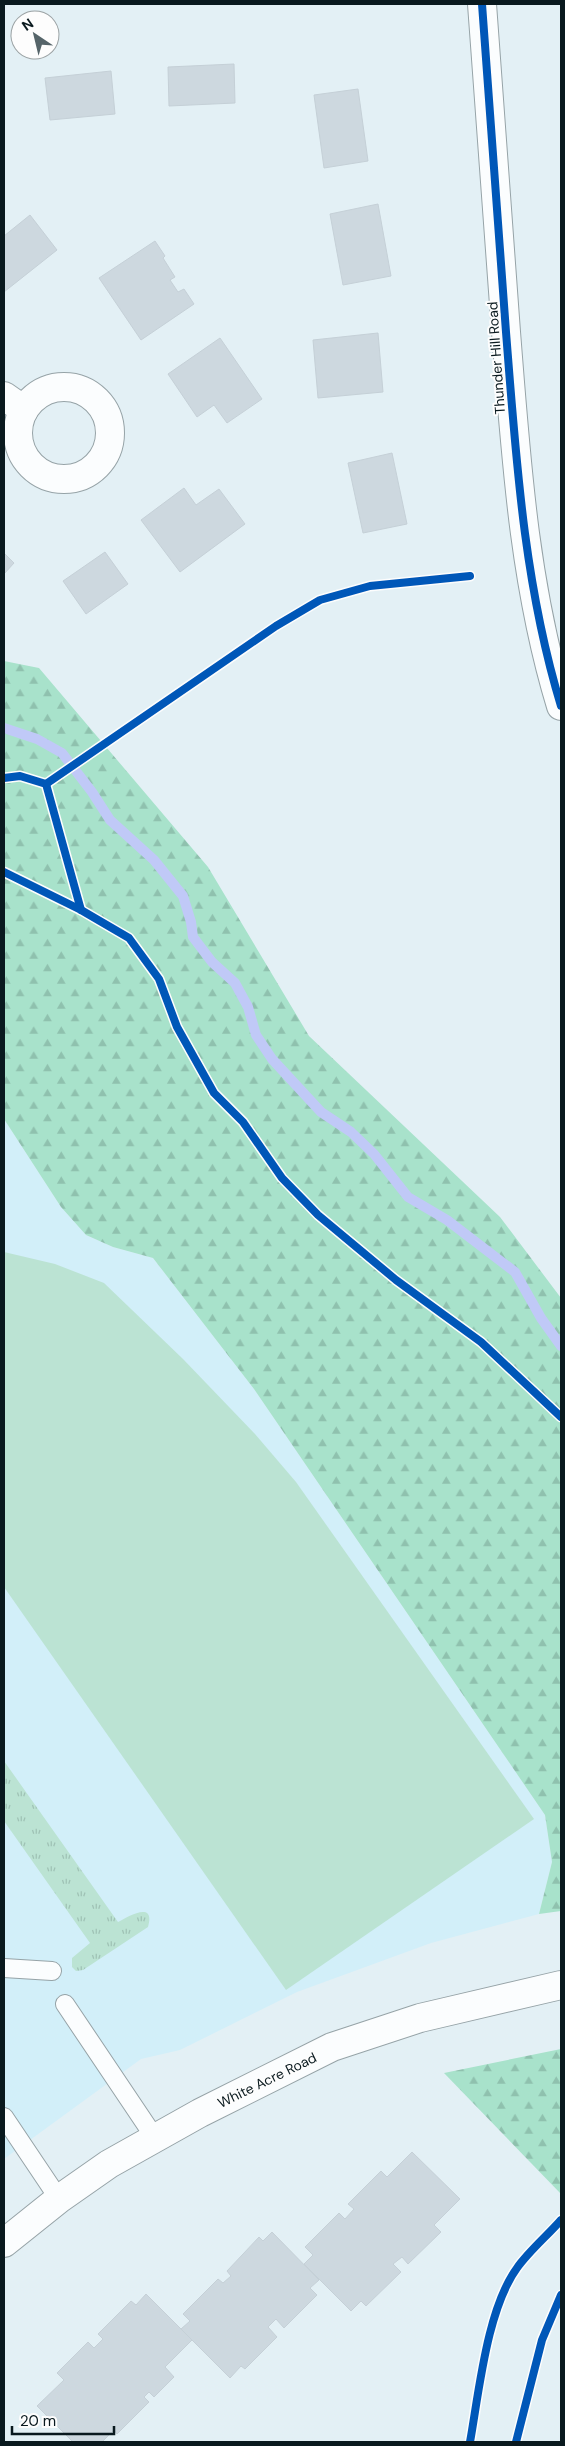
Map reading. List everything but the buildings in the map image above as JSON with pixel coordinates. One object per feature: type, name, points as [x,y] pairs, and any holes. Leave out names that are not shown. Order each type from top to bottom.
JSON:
[{"type":"street","name":"Thunder Hill Road","points":[[482,4],[513,424],[523,523],[540,627],[561,706]]},
{"type":"street","name":"White Acre Road","points":[[4,2243],[59,2199],[109,2164],[200,2112],[332,2047],[420,2018],[561,1985]]},
{"type":"lane","points":[[4,1968],[52,1971]]},
{"type":"lane","points":[[65,2004],[155,2138]]},
{"type":"lane","points":[[4,2117],[59,2199]]},
{"type":"path","points":[[46,784],[276,626],[320,600],[370,586],[470,576]]},
{"type":"path","points":[[4,778],[20,776],[46,784]]},
{"type":"path","points":[[46,784],[81,910]]},
{"type":"path","points":[[4,872],[81,910],[129,938],[159,979],[177,1027],[214,1093],[243,1122],[282,1178],[318,1215],[396,1280],[481,1342],[561,1417]]},
{"type":"path","points":[[516,2442],[542,2340],[561,2295]]},
{"type":"shaded area","points":[[4,1119],[61,1207],[86,1235],[113,1247],[153,1258],[254,1389],[545,1815],[552,1862],[539,1914],[431,1943],[297,1992],[180,2050],[141,2059],[4,2159]]},
{"type":"green space","points":[[4,661],[39,668],[208,867],[309,1036],[500,1217],[561,1298],[561,1911],[539,1914],[552,1862],[545,1815],[254,1389],[153,1258],[113,1247],[86,1235],[61,1207],[4,1119]]},
{"type":"green space","points":[[4,1252],[55,1264],[104,1283],[183,1359],[255,1434],[296,1482],[534,1819],[286,1990],[4,1587]]},
{"type":"green space","points":[[4,1761],[118,1922],[133,1914],[144,1912],[148,1914],[148,1927],[83,1970],[76,1971],[72,1967],[72,1958],[90,1943],[4,1821]]},
{"type":"green space","points":[[561,2049],[561,2194],[444,2073]]},
{"type":"waterway","points":[[4,728],[37,739],[62,753],[92,792],[110,820],[154,860],[183,896],[191,922],[193,937],[212,962],[235,983],[248,1007],[256,1035],[272,1059],[321,1112],[351,1132],[374,1154],[408,1197],[447,1220],[515,1272],[541,1318],[561,1346]]},
{"type":"cycle path","points":[[482,4],[506,332],[523,521],[538,614],[561,706]]},
{"type":"cycle path","points":[[46,784],[276,626],[320,600],[370,586],[470,576]]},
{"type":"cycle path","points":[[4,778],[20,776],[46,784],[81,910]]},
{"type":"cycle path","points":[[4,872],[81,910],[129,938],[159,979],[177,1027],[214,1093],[243,1122],[282,1178],[318,1215],[396,1280],[481,1342],[561,1417]]},
{"type":"cycle path","points":[[470,2442],[481,2376],[498,2305],[517,2268],[561,2220]]},
{"type":"cycle path","points":[[516,2442],[542,2340],[561,2295]]}]
